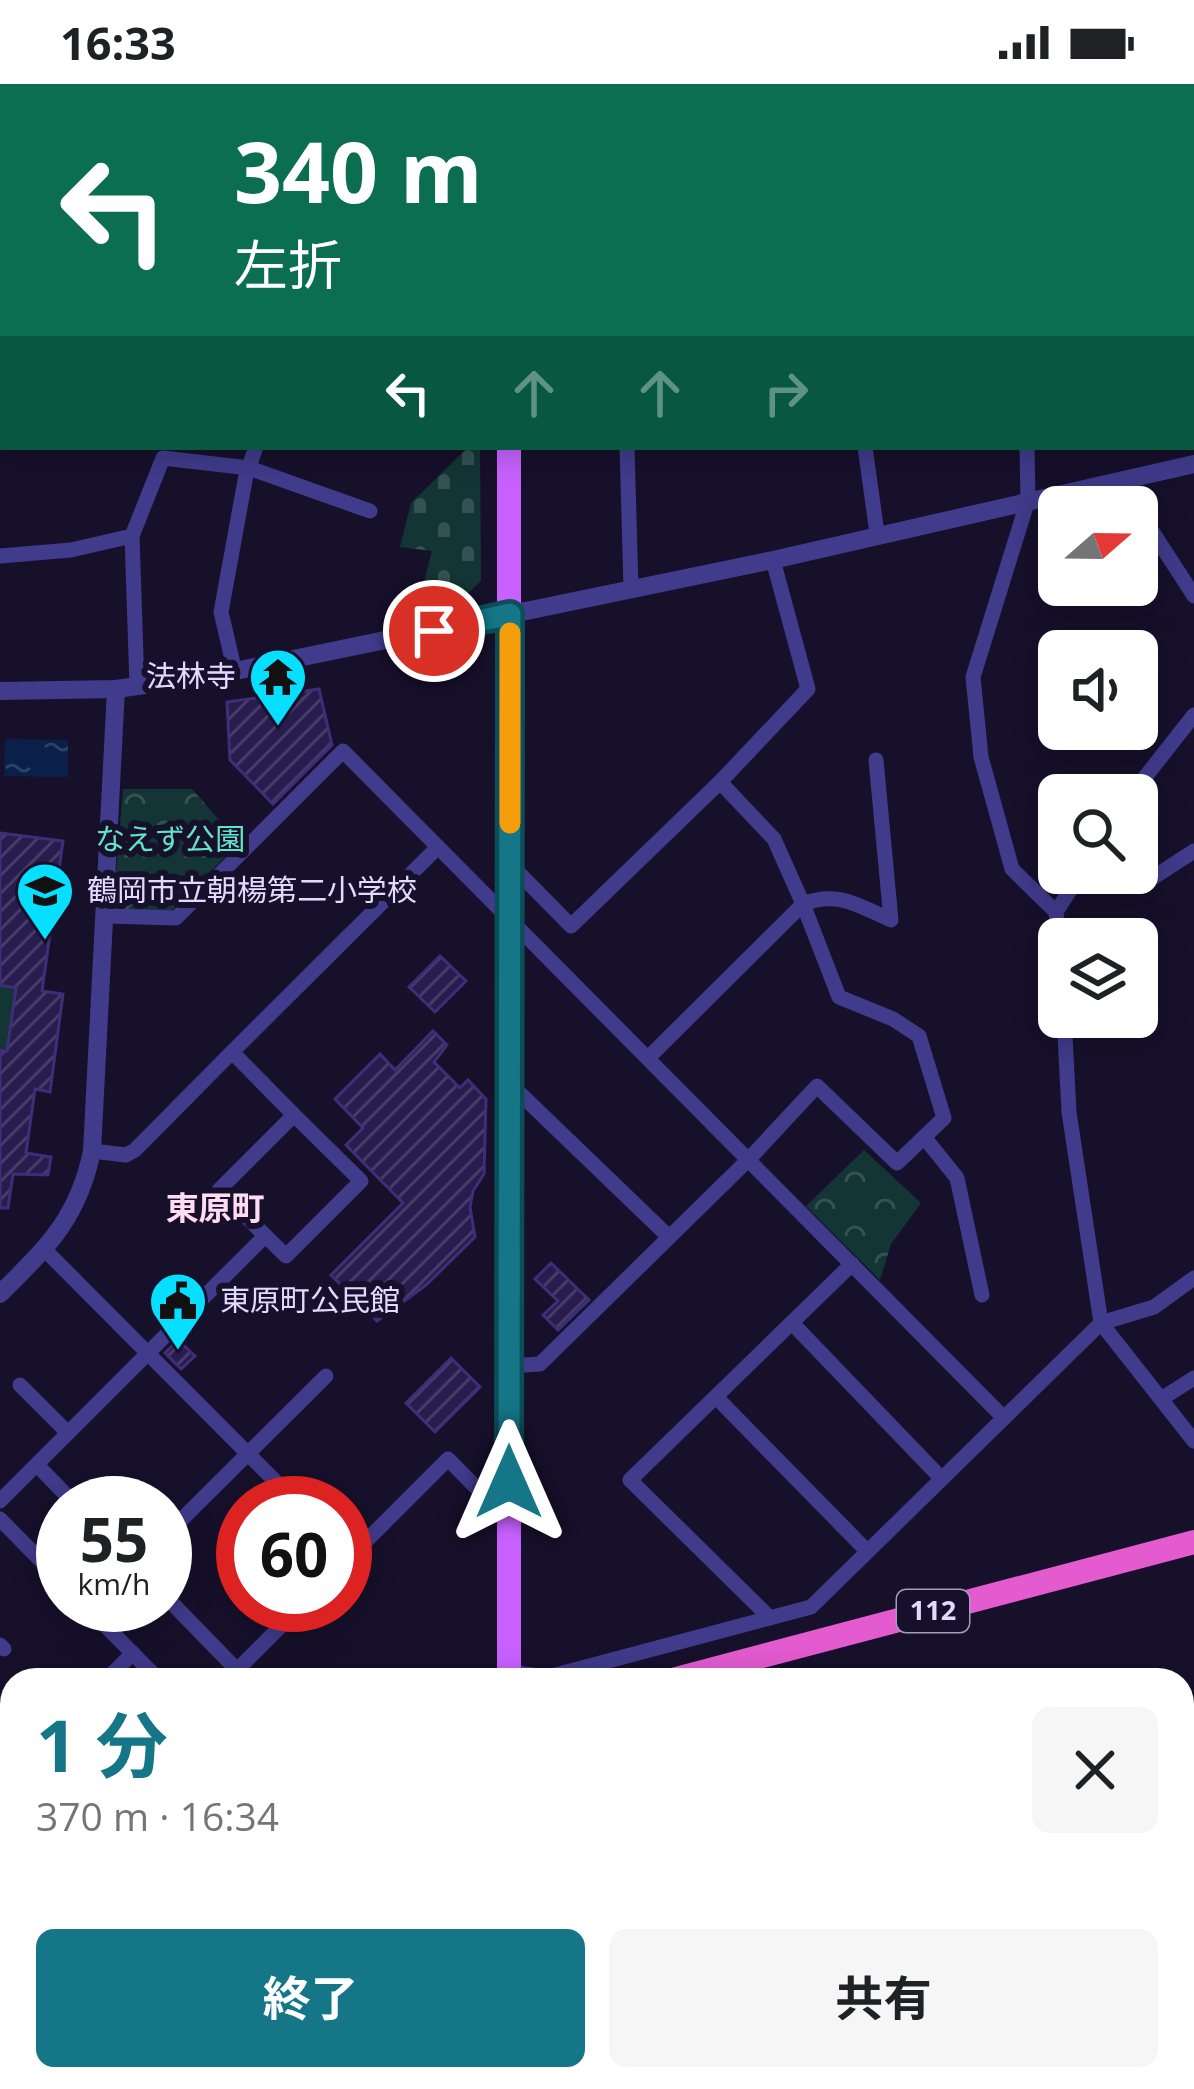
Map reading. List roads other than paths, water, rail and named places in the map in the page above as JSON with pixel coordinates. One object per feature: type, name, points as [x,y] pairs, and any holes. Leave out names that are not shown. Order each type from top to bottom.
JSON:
[{"type":"highway","name":"112","points":[[745,1668],[1194,1542]]},
{"type":"main road","points":[[509,450],[509,1668]]},
{"type":"street","points":[[235,672],[221,612],[255,450]]},
{"type":"street","points":[[627,450],[631,588]]},
{"type":"street","points":[[865,450],[877,533]]},
{"type":"street","points":[[1028,450],[1028,500],[973,677],[981,757],[1012,869],[1056,912]]},
{"type":"street","points":[[137,686],[132,536],[163,458],[248,468],[370,511]]},
{"type":"street","points":[[0,691],[116,689],[235,672],[773,560],[1194,464]]},
{"type":"street","points":[[1120,481],[1123,486]]},
{"type":"street","points":[[0,556],[71,550],[132,536]]},
{"type":"street","points":[[1158,540],[1194,596]]},
{"type":"street","points":[[510,864],[571,926],[808,689],[773,560]]},
{"type":"street","points":[[0,1294],[44,1250],[75,1208],[92,1151],[116,689]]},
{"type":"street","points":[[1148,774],[1194,717]]},
{"type":"street","points":[[106,916],[176,918],[343,752],[1003,1417]]},
{"type":"street","points":[[649,1057],[803,904],[823,896],[891,920],[876,760]]},
{"type":"street","points":[[509,1366],[540,1364],[817,1086],[897,1163],[944,1118],[919,1036],[839,997],[774,839],[720,782]]},
{"type":"street","points":[[92,1151],[126,1155],[135,1150],[438,847]]},
{"type":"street","points":[[1158,874],[1194,850]]},
{"type":"street","points":[[1057,918],[1068,894]]},
{"type":"street","points":[[1065,1038],[1069,1112],[1101,1322],[1194,1441]]},
{"type":"street","points":[[232,1052],[361,1181],[286,1256],[219,1190],[294,1115]]},
{"type":"street","points":[[509,1083],[669,1237]]},
{"type":"street","points":[[924,1137],[957,1178],[982,1295]]},
{"type":"street","points":[[0,1501],[265,1236]]},
{"type":"street","points":[[44,1250],[270,1476]]},
{"type":"street","points":[[770,1618],[630,1480],[852,1264]]},
{"type":"street","points":[[582,1668],[811,1607],[1101,1322],[1154,1306],[1194,1278]]},
{"type":"street","points":[[792,1323],[940,1478]]},
{"type":"street","points":[[192,1509],[326,1376]]},
{"type":"street","points":[[1161,1399],[1194,1378]]},
{"type":"street","points":[[20,1385],[68,1433]]},
{"type":"street","points":[[716,1397],[867,1551]]},
{"type":"street","points":[[372,1533],[448,1459],[509,1521]]},
{"type":"street","points":[[37,1465],[48,1476]]},
{"type":"street","points":[[0,1520],[36,1556]]},
{"type":"street","points":[[192,1628],[226,1668]]},
{"type":"street","points":[[114,1632],[147,1668]]},
{"type":"street","points":[[239,1668],[275,1632]]},
{"type":"street","points":[[118,1668],[133,1653]]},
{"type":"water","points":[[5,739],[68,740],[68,777],[4,776]]},
{"type":"place","name":"法林寺","points":[[278,728]]},
{"type":"place","name":"鶴岡市立朝楊第二小学校","points":[[45,942]]},
{"type":"place","name":"東原町公民館","points":[[178,1352]]},
{"type":"district","name":"東原町","points":[[215,1208]]},
{"type":"park label","name":"なえず公園","points":[[170,840]]}]
